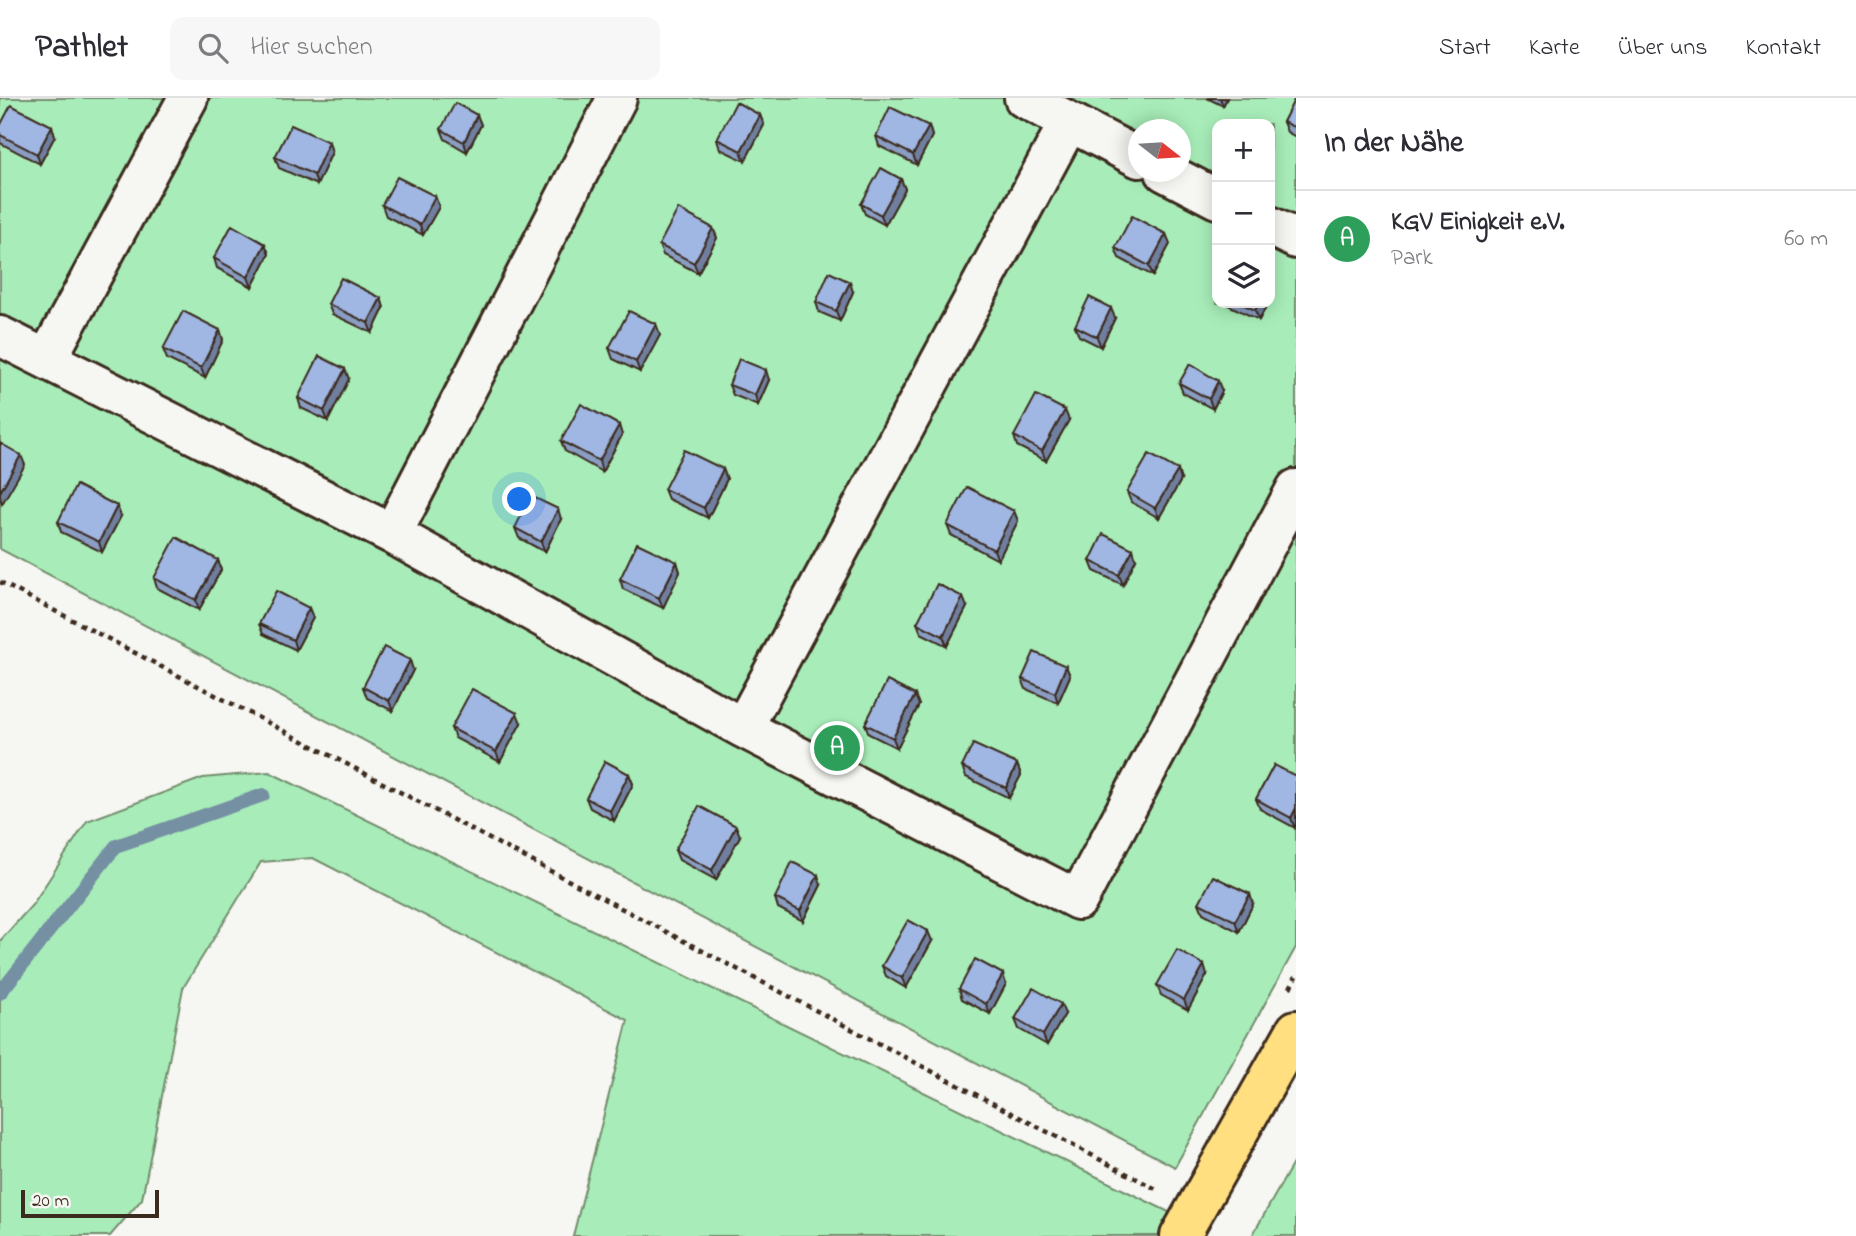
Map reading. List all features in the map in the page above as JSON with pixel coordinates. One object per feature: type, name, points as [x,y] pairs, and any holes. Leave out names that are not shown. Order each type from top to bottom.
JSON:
[{"type":"main road","points":[[1188,1223],[1296,1030]]},
{"type":"lane","points":[[47,359],[188,98]]},
{"type":"lane","points":[[392,534],[617,98]]},
{"type":"lane","points":[[1024,98],[1128,152]]},
{"type":"lane","points":[[743,729],[1069,122]]},
{"type":"lane","points":[[1184,182],[1212,196]]},
{"type":"lane","points":[[1275,228],[1296,239]]},
{"type":"lane","points":[[0,336],[392,534],[743,729],[1078,900],[1296,489]]},
{"type":"path","points":[[0,582],[1188,1223]]},
{"type":"green space","points":[[0,98],[1296,98],[1296,947],[1175,1167],[0,549]]},
{"type":"green space","points":[[269,772],[1173,1214],[1160,1236],[573,1236],[628,1020],[313,858],[261,862],[183,988],[142,1199],[110,1236],[0,1236],[0,941],[33,904],[87,821],[203,778]]},
{"type":"green space","points":[[1296,1158],[1296,1236],[1252,1236]]},
{"type":"building","points":[[1296,98],[1296,128],[1283,122]]},
{"type":"building","points":[[736,102],[760,115],[741,151],[717,139]]},
{"type":"building","points":[[455,103],[477,115],[464,142],[441,129]]},
{"type":"building","points":[[11,105],[52,126],[37,154],[0,135],[0,126]]},
{"type":"building","points":[[890,107],[929,126],[913,155],[876,136]]},
{"type":"building","points":[[291,125],[329,142],[314,175],[275,157]]},
{"type":"building","points":[[881,168],[901,179],[881,215],[861,204]]},
{"type":"building","points":[[397,177],[435,196],[420,225],[382,205]]},
{"type":"building","points":[[678,209],[713,228],[694,263],[659,245]]},
{"type":"building","points":[[1132,216],[1166,234],[1149,266],[1115,248]]},
{"type":"building","points":[[232,225],[265,244],[248,277],[214,258]]},
{"type":"building","points":[[829,272],[850,282],[836,311],[816,302]]},
{"type":"building","points":[[341,278],[381,298],[368,323],[328,304]]},
{"type":"building","points":[[1089,297],[1111,308],[1097,337],[1075,326]]},
{"type":"building","points":[[183,311],[220,330],[201,368],[163,349]]},
{"type":"building","points":[[629,311],[656,324],[636,362],[609,348]]},
{"type":"building","points":[[319,356],[345,369],[324,411],[298,398]]},
{"type":"building","points":[[739,359],[766,370],[755,395],[729,385]]},
{"type":"building","points":[[1190,364],[1218,381],[1209,399],[1179,383]]},
{"type":"building","points":[[1036,395],[1065,410],[1042,451],[1014,436]]},
{"type":"building","points":[[581,404],[619,425],[599,461],[561,441]]},
{"type":"building","points":[[0,443],[21,455],[0,492]]},
{"type":"building","points":[[684,450],[723,469],[704,508],[664,489]]},
{"type":"building","points":[[1149,454],[1178,470],[1155,508],[1127,492]]},
{"type":"building","points":[[76,485],[117,506],[99,542],[58,522]]},
{"type":"building","points":[[967,487],[1014,511],[994,550],[947,525]]},
{"type":"building","points":[[531,496],[558,509],[541,542],[515,528]]},
{"type":"building","points":[[1103,534],[1133,549],[1119,575],[1090,561]]},
{"type":"building","points":[[176,537],[218,560],[196,600],[154,578]]},
{"type":"building","points":[[637,543],[677,562],[659,598],[620,579]]},
{"type":"building","points":[[937,584],[963,597],[943,636],[917,623]]},
{"type":"building","points":[[276,591],[309,608],[293,640],[259,624]]},
{"type":"building","points":[[384,647],[410,660],[389,701],[363,687]]},
{"type":"building","points":[[1034,652],[1066,666],[1055,693],[1022,679]]},
{"type":"building","points":[[887,681],[915,695],[893,738],[865,724]]},
{"type":"building","points":[[472,689],[517,713],[496,752],[451,728]]},
{"type":"building","points":[[973,744],[1017,764],[1006,788],[962,767]]},
{"type":"building","points":[[605,761],[629,774],[610,811],[586,798]]},
{"type":"building","points":[[1274,765],[1296,776],[1296,808],[1291,818],[1256,799]]},
{"type":"building","points":[[699,806],[736,826],[712,870],[675,850]]},
{"type":"building","points":[[792,862],[818,875],[800,911],[775,898]]},
{"type":"building","points":[[1213,876],[1250,894],[1235,921],[1199,903]]},
{"type":"building","points":[[908,920],[928,931],[902,978],[882,966]]},
{"type":"building","points":[[1177,950],[1204,965],[1184,1000],[1157,985]]},
{"type":"building","points":[[975,959],[1003,974],[986,1004],[959,989]]},
{"type":"building","points":[[1033,988],[1061,1004],[1043,1035],[1015,1019]]},
{"type":"waterway","points":[[0,993],[116,846],[263,795]]},
{"type":"place","name":"KGV Einigkeit e.V.","points":[[837,748]]}]
